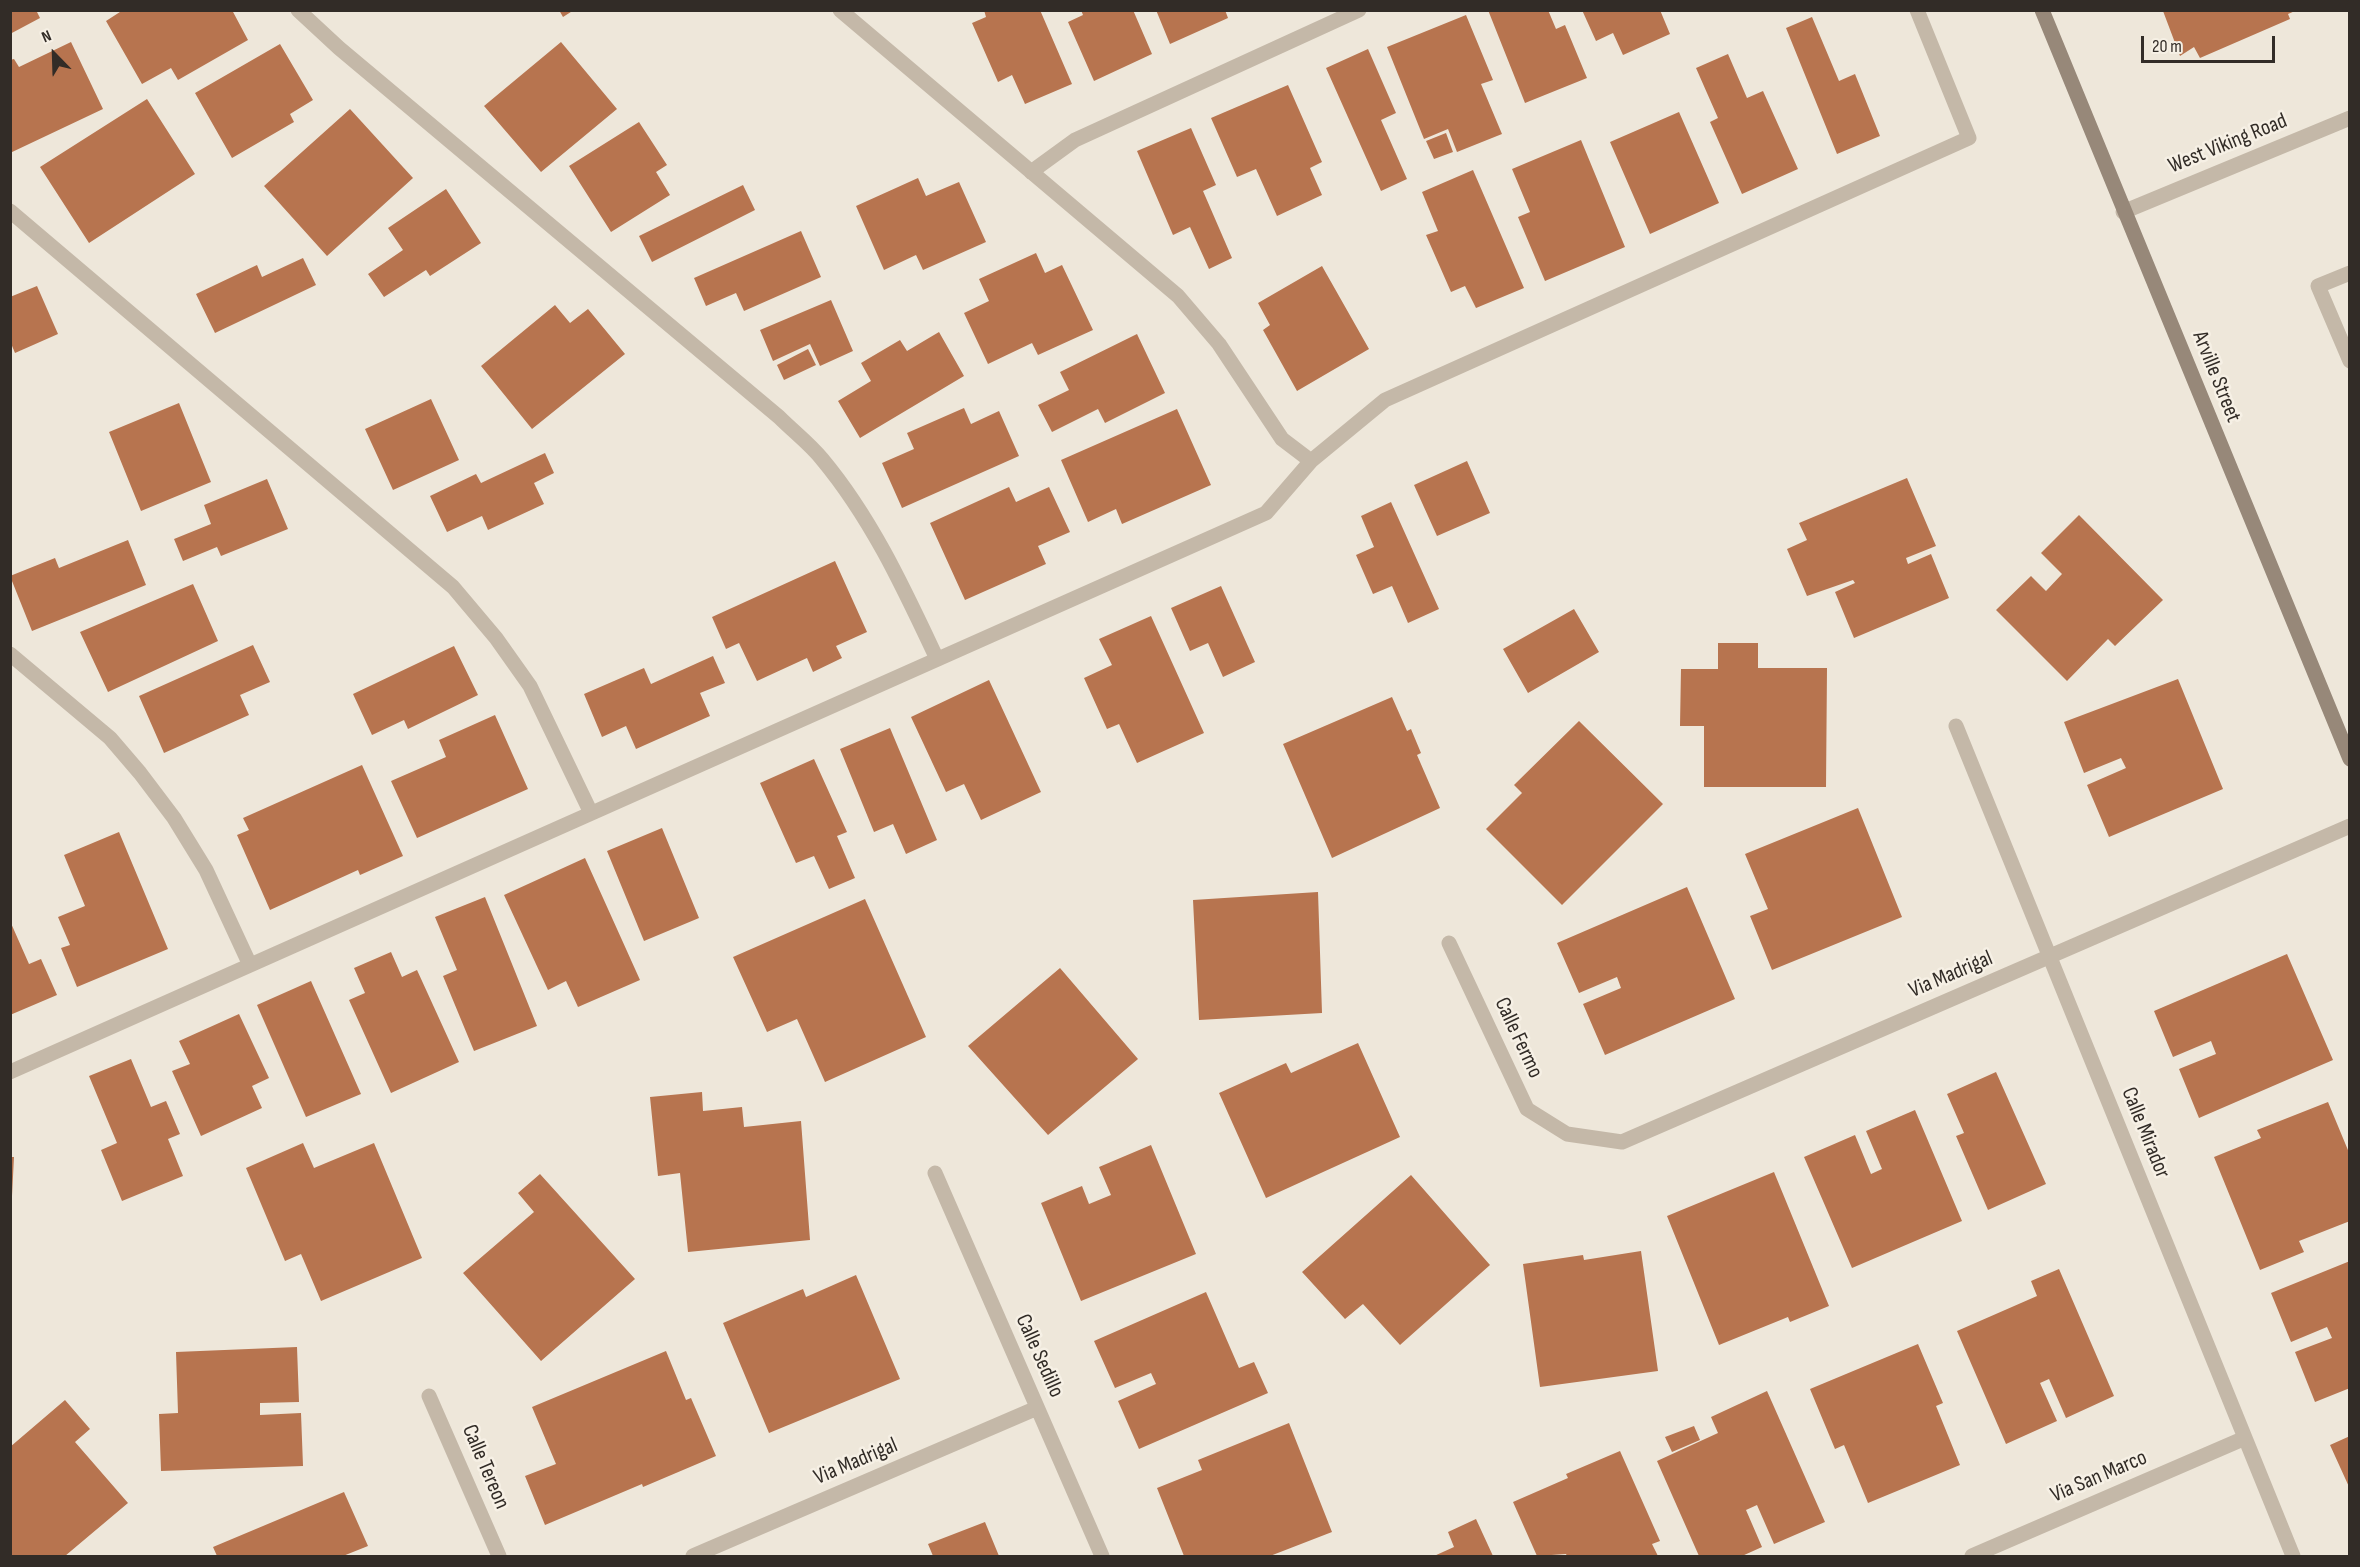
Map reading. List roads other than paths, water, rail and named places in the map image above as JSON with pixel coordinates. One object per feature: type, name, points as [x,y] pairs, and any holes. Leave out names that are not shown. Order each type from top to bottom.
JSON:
[{"type":"main road","name":"Arville Street","points":[[2042,10],[2349,759]]},
{"type":"street","points":[[298,10],[348,56],[779,417],[821,457],[856,503],[888,554],[937,659]]},
{"type":"street","points":[[840,10],[1178,296],[1219,345],[1282,440],[1311,461]]},
{"type":"street","points":[[1031,172],[1075,140],[1359,10]]},
{"type":"street","points":[[10,1072],[1266,513],[1311,461],[1385,400],[1969,138],[1917,10]]},
{"type":"street","name":"West Viking Road","points":[[2123,212],[2349,118]]},
{"type":"street","points":[[10,211],[453,587],[496,638],[530,686],[591,813]]},
{"type":"street","points":[[2349,273],[2318,286],[2349,361]]},
{"type":"street","points":[[10,654],[110,738],[140,773],[174,818],[206,870],[250,965]]},
{"type":"street","name":"Calle Mirador","points":[[1956,726],[2293,1557]]},
{"type":"street","name":"Via Madrigal","points":[[1567,1134],[1622,1142],[2349,826]]},
{"type":"street","name":"Calle Fermo","points":[[1449,943],[1527,1109],[1567,1134]]},
{"type":"street","name":"Calle Sedillo","points":[[935,1173],[1102,1557]]},
{"type":"street","name":"Calle Tereon","points":[[429,1396],[499,1557]]},
{"type":"street","name":"Via Madrigal","points":[[693,1557],[1037,1408]]},
{"type":"street","name":"Via San Marco","points":[[1972,1557],[2245,1438]]}]
